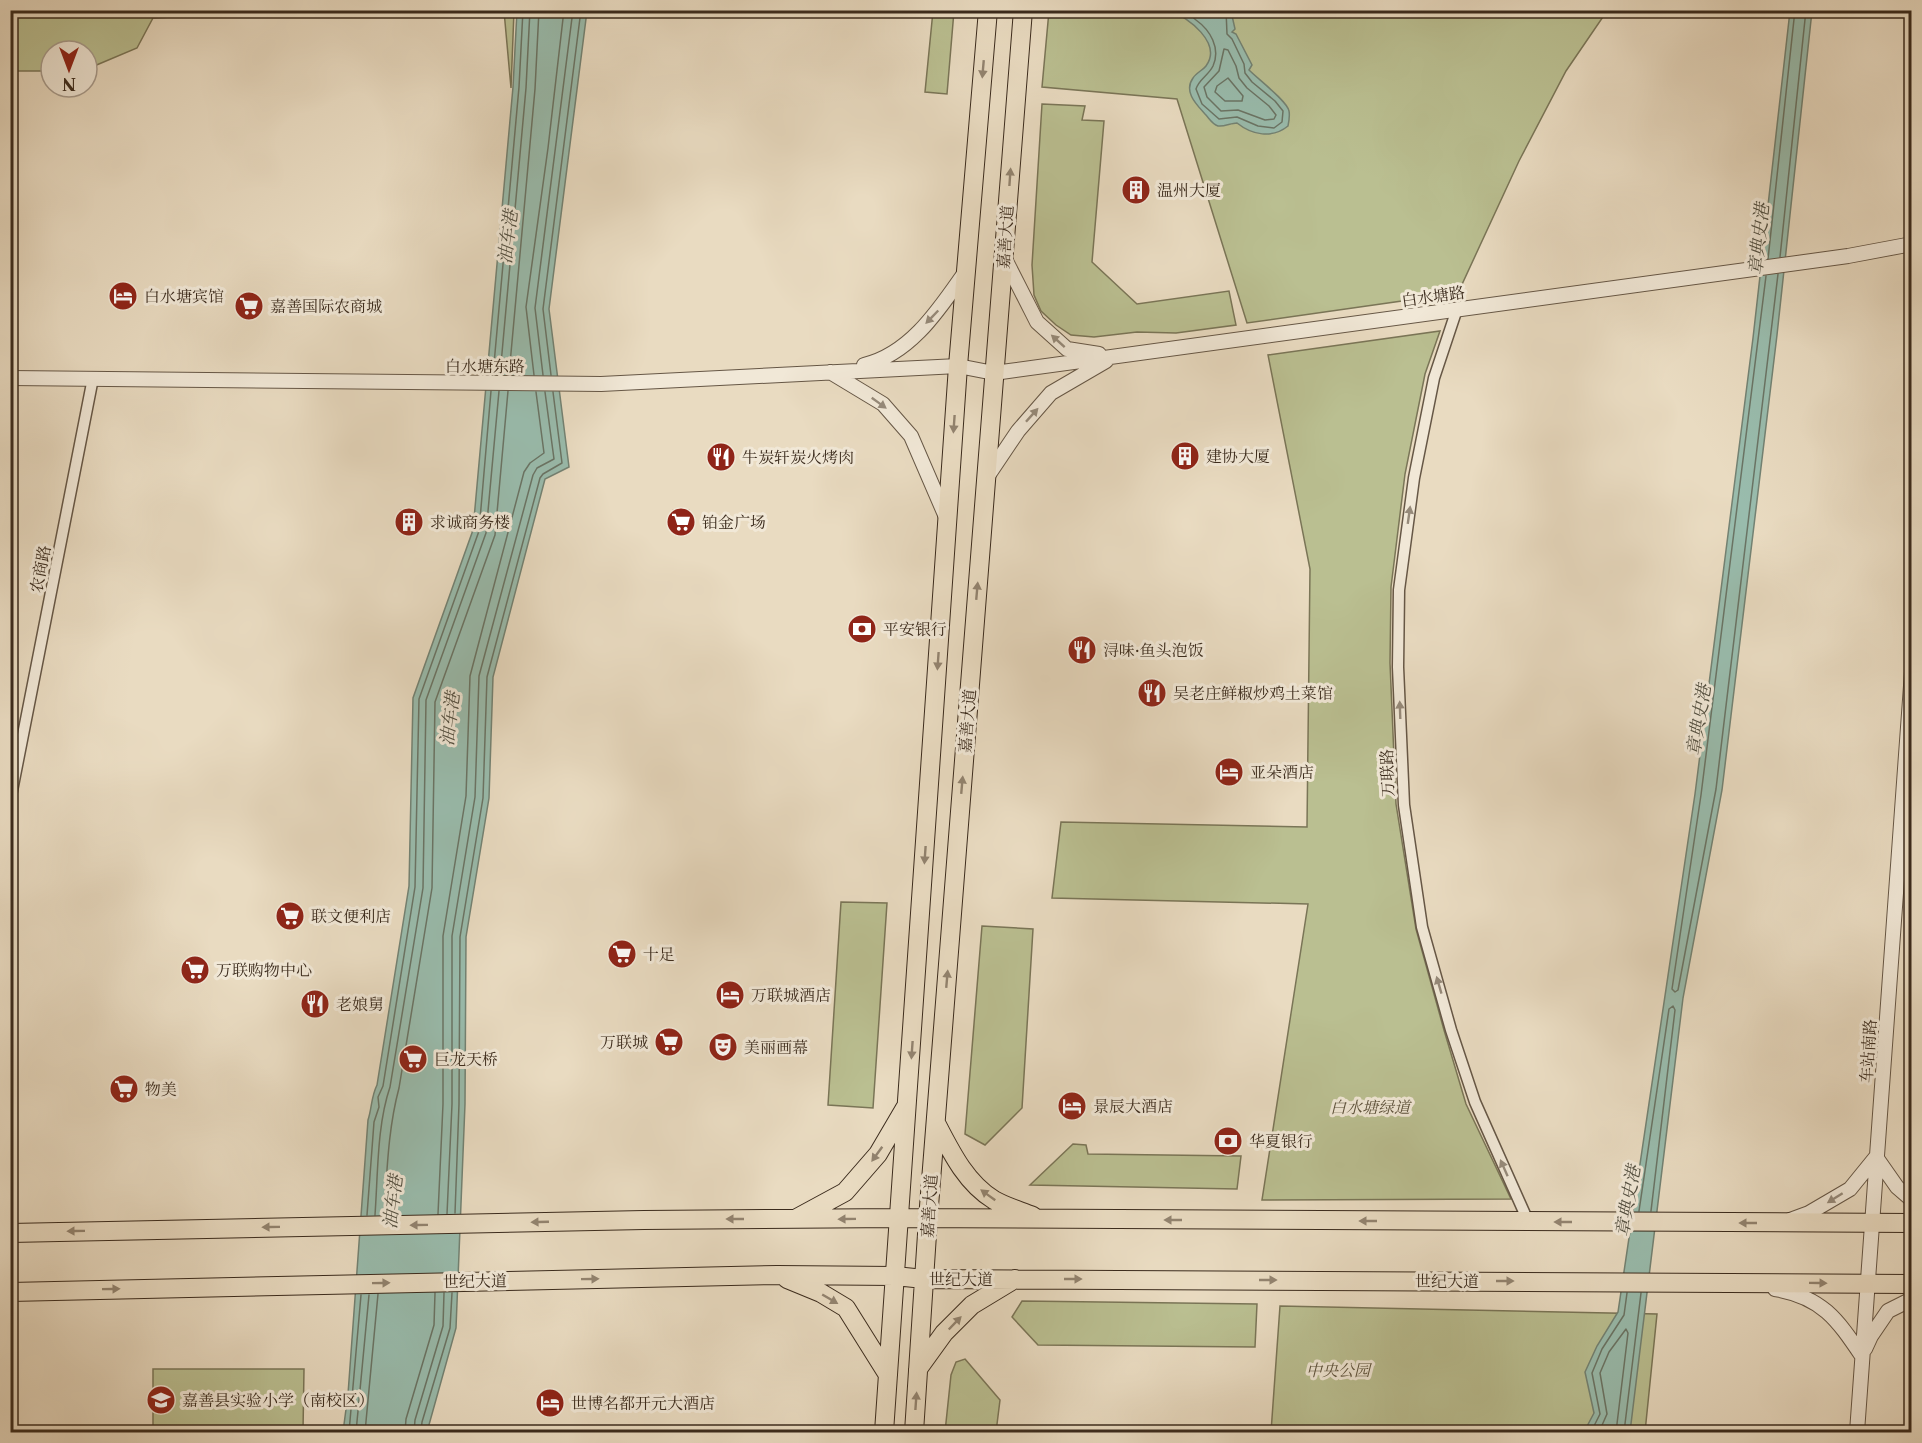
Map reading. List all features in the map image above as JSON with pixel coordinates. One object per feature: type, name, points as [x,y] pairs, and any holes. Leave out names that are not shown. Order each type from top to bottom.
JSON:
[{"type":"main road","name":"嘉善大道","points":[[884,1432],[958,366],[988,10]]},
{"type":"main road","name":"嘉善大道","points":[[914,1432],[935,1122],[1023,10]]},
{"type":"main road","points":[[793,1219],[845,1192],[878,1154],[908,1104]]},
{"type":"main road","points":[[935,1122],[952,1155],[975,1185],[995,1200],[1040,1219]]},
{"type":"main road","points":[[10,1233],[644,1220],[900,1218],[1662,1223],[1911,1222]]},
{"type":"main road","points":[[777,1275],[821,1293],[846,1308],[888,1375]]},
{"type":"main road","name":"世纪大道","points":[[10,1292],[777,1275],[895,1276],[924,1279],[1911,1284]]},
{"type":"main road","points":[[918,1369],[944,1334],[972,1305],[1015,1279]]},
{"type":"street","name":"白水塘路","points":[[958,366],[994,373],[1848,256],[1911,244]]},
{"type":"street","points":[[1004,256],[1018,289],[1037,322],[1067,349],[1113,357]]},
{"type":"street","points":[[830,372],[878,362],[906,344],[940,308],[966,270]]},
{"type":"street","name":"万联路","points":[[1457,309],[1434,378],[1414,478],[1398,590],[1398,666],[1404,805],[1422,927],[1451,1030],[1474,1102],[1528,1221]]},
{"type":"street","points":[[986,479],[1018,431],[1052,393],[1113,357]]},
{"type":"street","name":"白水塘东路","points":[[10,378],[601,384],[958,366]]},
{"type":"street","points":[[830,372],[883,404],[911,436],[948,522]]},
{"type":"street","name":"农商路","points":[[10,801],[93,378]]},
{"type":"street","name":"车站南路","points":[[1857,1432],[1911,672]]},
{"type":"street","points":[[1783,1223],[1809,1213],[1850,1189],[1876,1157],[1897,1187],[1911,1200]]},
{"type":"street","points":[[1734,1282],[1790,1292],[1813,1301],[1833,1315],[1862,1356]]},
{"type":"street","points":[[1862,1356],[1871,1336],[1888,1311],[1911,1299]]},
{"type":"green space","points":[[39,10],[288,11],[153,18],[137,48],[99,64],[99,39],[39,39],[39,71],[11,71],[11,14]]},
{"type":"green space","points":[[504,11],[514,11],[511,88]]},
{"type":"green space","points":[[933,11],[954,11],[947,94],[925,92]]},
{"type":"green space","points":[[1049,11],[1607,11],[1566,71],[1519,161],[1458,293],[1247,323],[1177,99],[1042,87]]},
{"type":"green space","points":[[1042,104],[1085,106],[1082,120],[1104,121],[1092,262],[1137,304],[1229,291],[1236,325],[1176,333],[1137,332],[1094,337],[1071,335],[1041,311],[1034,295],[1032,265]]},
{"type":"green space","name":"白水塘绿道","points":[[1440,331],[1425,374],[1405,474],[1391,587],[1390,663],[1396,804],[1416,929],[1444,1030],[1466,1104],[1511,1199],[1262,1200],[1308,904],[1052,898],[1061,822],[1307,827],[1310,569],[1268,355]]},
{"type":"green space","points":[[841,902],[887,903],[873,1108],[828,1105]]},
{"type":"green space","points":[[982,926],[1033,929],[1022,1108],[985,1145],[965,1134]]},
{"type":"green space","points":[[1073,1144],[1086,1145],[1088,1154],[1241,1156],[1237,1189],[1030,1185]]},
{"type":"green space","points":[[1022,1301],[1257,1304],[1255,1347],[1038,1345],[1012,1317]]},
{"type":"green space","name":"中央公园","points":[[1280,1306],[1657,1314],[1645,1432],[1271,1432]]},
{"type":"green space","points":[[965,1359],[1000,1400],[996,1432],[945,1432],[951,1375],[956,1362]]},
{"type":"green space","points":[[153,1369],[304,1369],[303,1431],[153,1431]]},
{"type":"water","name":"油车港","points":[[517,11],[587,11],[549,309],[569,467],[545,479],[493,677],[489,798],[466,937],[465,1104],[456,1328],[427,1432],[343,1432],[348,1394],[368,1120],[377,1085],[409,886],[413,698],[473,530],[513,87]]},
{"type":"water","points":[[1171,11],[1231,11],[1235,29],[1232,32],[1236,34],[1252,65],[1249,70],[1287,107],[1288,126],[1275,133],[1262,134],[1237,123],[1220,126],[1212,122],[1190,93],[1190,83],[1194,76],[1206,66],[1210,57],[1207,40],[1194,25]]},
{"type":"water","points":[[1790,11],[1812,11],[1777,335],[1722,790],[1683,998],[1630,1432],[1584,1432],[1594,1413],[1585,1372],[1597,1346],[1618,1312],[1695,794],[1753,338]]},
{"type":"place","name":"温州大厦","points":[[1136,190]]},
{"type":"place","name":"白水塘宾馆","points":[[123,296]]},
{"type":"place","name":"嘉善国际农商城","points":[[249,306]]},
{"type":"place","name":"建协大厦","points":[[1185,456]]},
{"type":"place","name":"牛炭轩炭火烤肉","points":[[721,457]]},
{"type":"place","name":"求诚商务楼","points":[[409,522]]},
{"type":"place","name":"铂金广场","points":[[681,522]]},
{"type":"place","name":"平安银行","points":[[862,629]]},
{"type":"place","name":"浔味·鱼头泡饭","points":[[1082,650]]},
{"type":"place","name":"吴老庄鲜椒炒鸡土菜馆","points":[[1152,693]]},
{"type":"place","name":"亚朵酒店","points":[[1229,772]]},
{"type":"place","name":"联文便利店","points":[[290,916]]},
{"type":"place","name":"十足","points":[[622,954]]},
{"type":"place","name":"万联购物中心","points":[[195,970]]},
{"type":"place","name":"万联城酒店","points":[[730,995]]},
{"type":"place","name":"老娘舅","points":[[315,1004]]},
{"type":"place","name":"万联城","points":[[669,1042]]},
{"type":"place","name":"美丽画幕","points":[[723,1047]]},
{"type":"place","name":"巨龙天桥","points":[[413,1059]]},
{"type":"place","name":"物美","points":[[124,1089]]},
{"type":"place","name":"景辰大酒店","points":[[1072,1106]]},
{"type":"place","name":"华夏银行","points":[[1228,1141]]},
{"type":"place","name":"嘉善县实验小学（南校区）","points":[[161,1400]]},
{"type":"place","name":"世博名都开元大酒店","points":[[550,1403]]},
{"type":"water label","name":"章典史港","points":[[1759,239]]},
{"type":"water label","name":"章典史港","points":[[1699,720]]},
{"type":"water label","name":"章典史港","points":[[1628,1201]]}]
